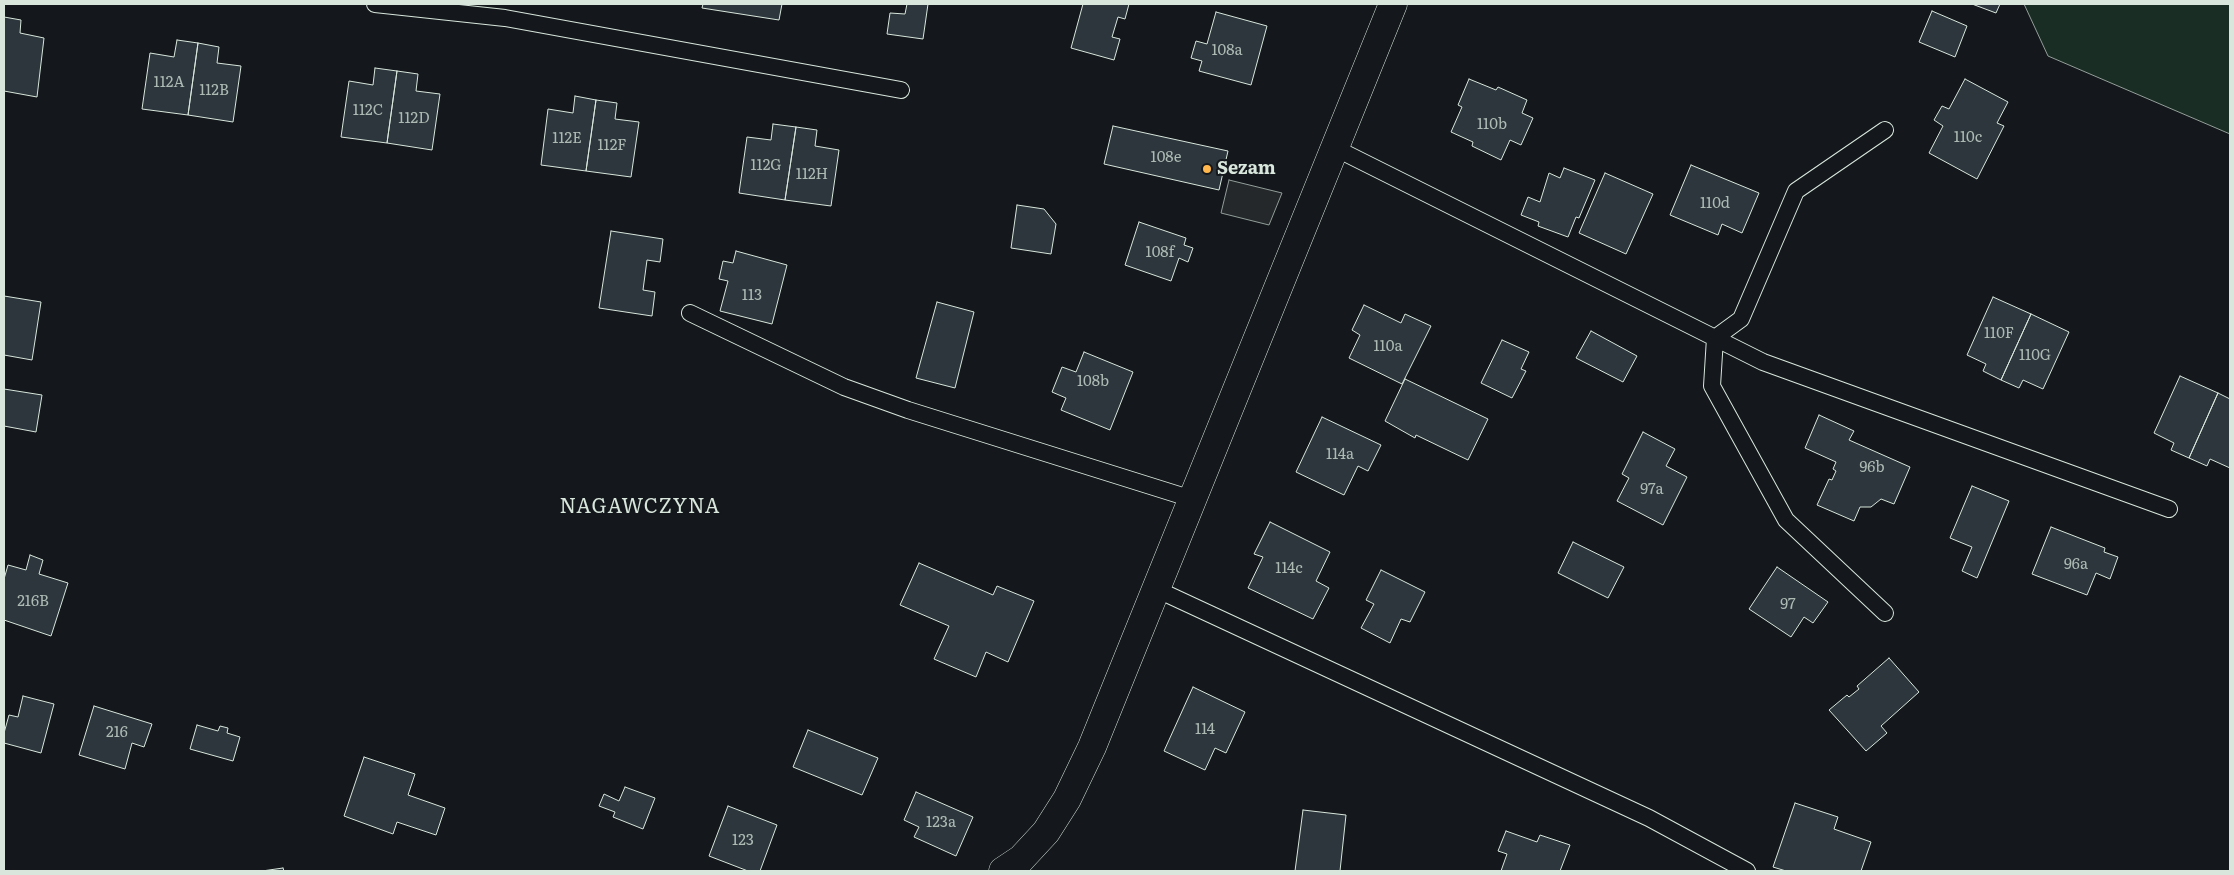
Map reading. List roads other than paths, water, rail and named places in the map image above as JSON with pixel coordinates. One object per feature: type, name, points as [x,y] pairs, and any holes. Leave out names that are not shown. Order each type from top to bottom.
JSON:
[{"type":"street","points":[[1003,871],[1021,859],[1046,832],[1066,799],[1092,747],[1335,148],[1387,5]]},
{"type":"lane","points":[[375,4],[505,18],[901,90]]},
{"type":"lane","points":[[1715,338],[1741,319],[1796,191],[1885,130]]},
{"type":"lane","points":[[1335,148],[1763,362],[2169,509]]},
{"type":"lane","points":[[690,313],[844,387],[908,410],[1192,500]]},
{"type":"lane","points":[[1715,338],[1712,386],[1786,520],[1885,612]]},
{"type":"lane","points":[[1156,589],[1649,818],[1747,871]]},
{"type":"place","name":"Sezam","points":[[1207,169]]},
{"type":"district","name":"NAGAWCZYNA","points":[[640,507]]}]
